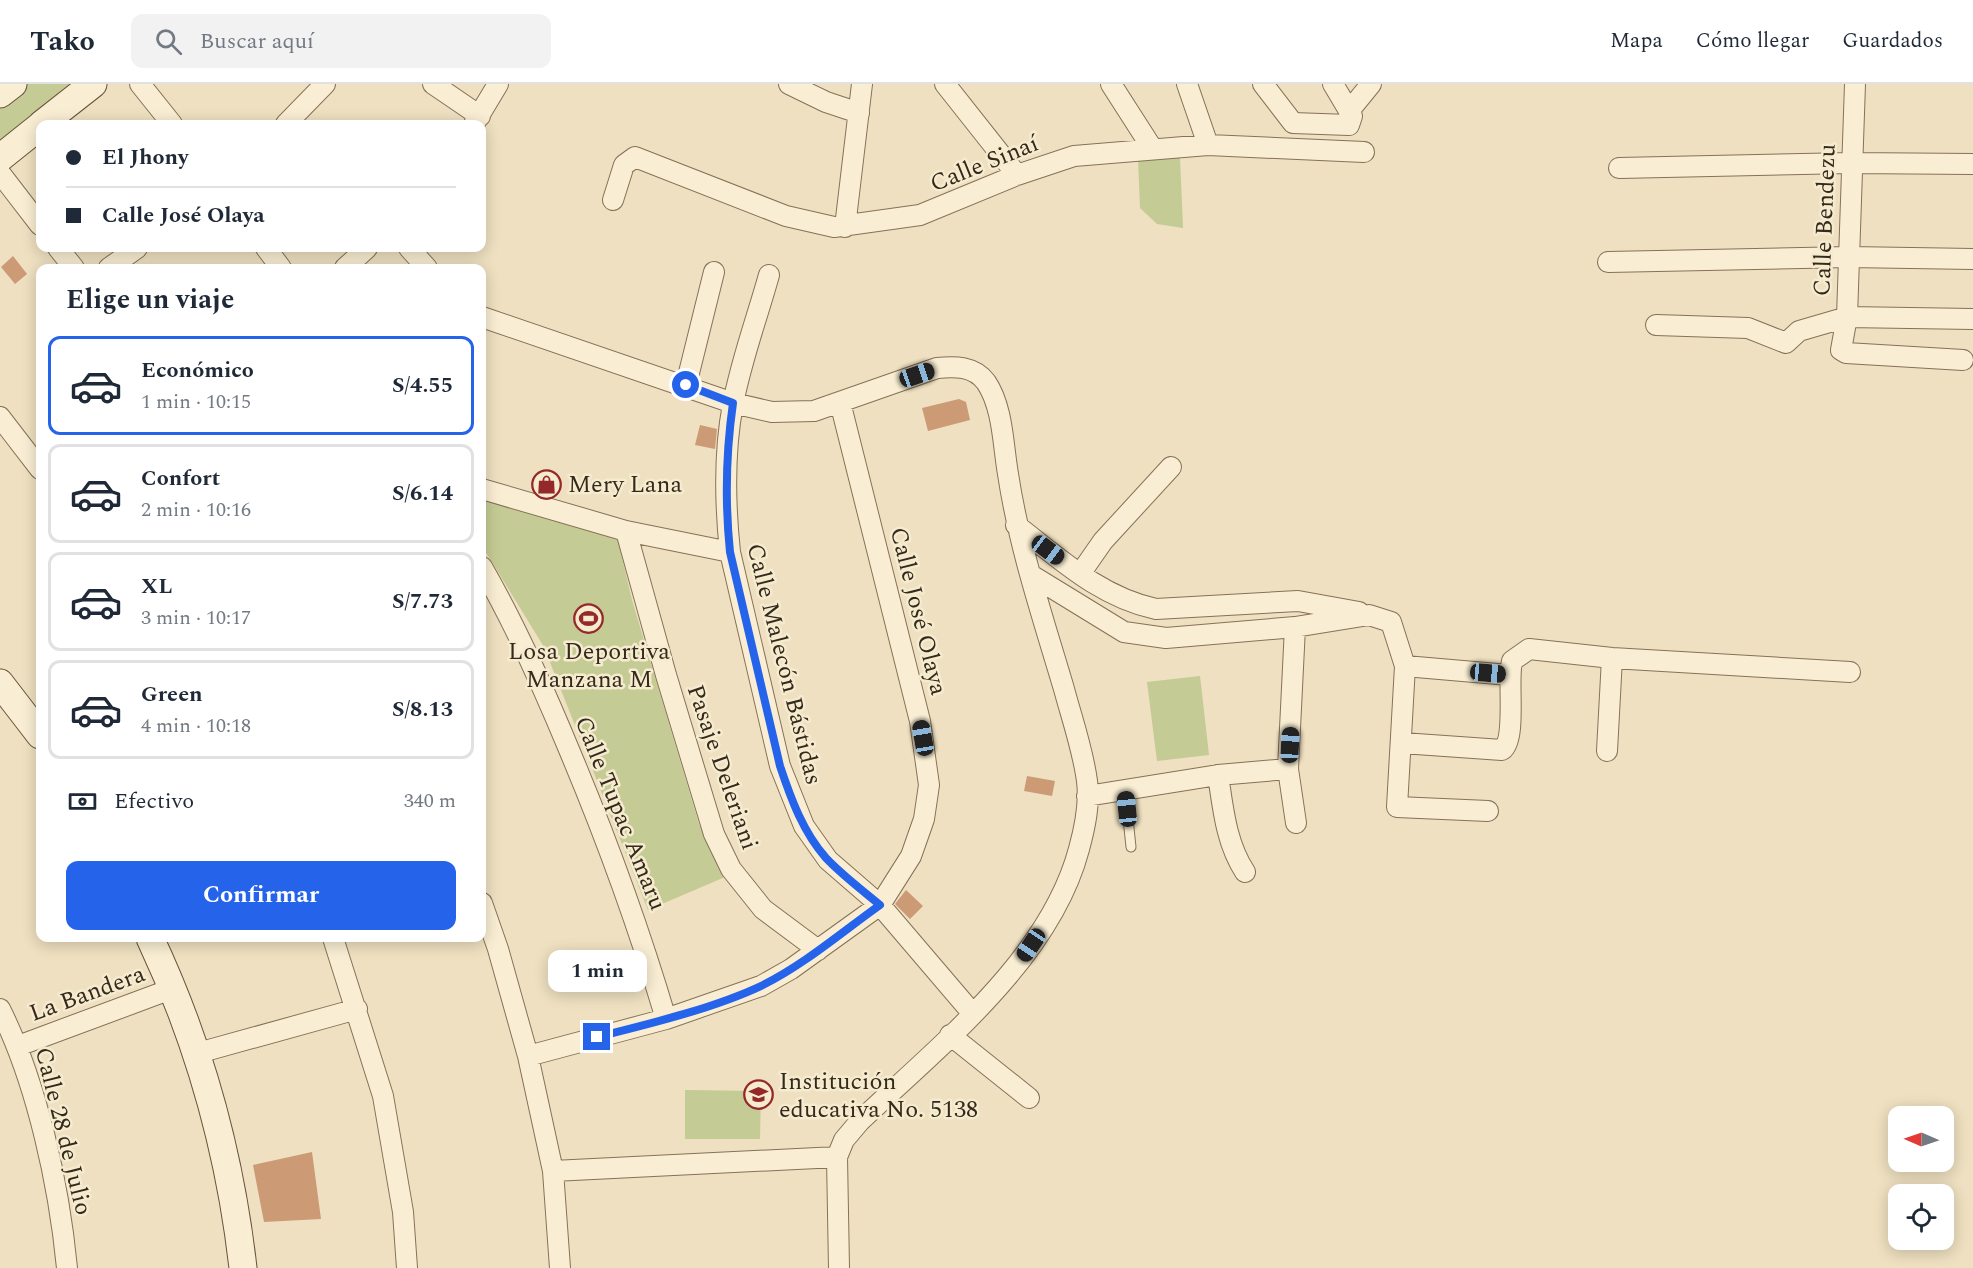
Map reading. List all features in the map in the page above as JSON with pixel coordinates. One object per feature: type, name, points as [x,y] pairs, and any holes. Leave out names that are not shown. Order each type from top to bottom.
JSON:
[{"type":"street","points":[[0,94],[13,84]]},
{"type":"street","points":[[47,120],[93,84]]},
{"type":"street","points":[[140,84],[169,120]]},
{"type":"street","points":[[290,120],[325,84]]},
{"type":"street","points":[[433,84],[477,120],[498,84]]},
{"type":"street","points":[[789,84],[822,93],[858,113]]},
{"type":"street","points":[[845,227],[862,84]]},
{"type":"street","points":[[945,84],[1017,175]]},
{"type":"street","points":[[1111,84],[1152,147]]},
{"type":"street","points":[[1187,84],[1208,145]]},
{"type":"street","points":[[1263,84],[1293,123],[1348,125],[1352,116],[1333,84]]},
{"type":"street","points":[[1349,111],[1371,84]]},
{"type":"street","name":"Calle Bendezu","points":[[1855,84],[1850,163],[1847,317],[1840,343],[1841,351],[1963,360]]},
{"type":"street","points":[[0,158],[36,129]]},
{"type":"street","name":"Calle Sinaí","points":[[613,200],[624,165],[636,157],[786,216],[824,227],[845,227],[920,215],[1017,175],[1074,156],[1152,147],[1208,145],[1364,152]]},
{"type":"street","points":[[1619,168],[1850,163],[1973,164]]},
{"type":"street","points":[[0,173],[36,220]]},
{"type":"street","points":[[61,252],[71,264]]},
{"type":"street","points":[[114,264],[131,252]]},
{"type":"street","points":[[349,264],[363,252]]},
{"type":"street","points":[[413,252],[423,264]]},
{"type":"street","points":[[1608,262],[1849,257],[1973,259]]},
{"type":"street","points":[[686,385],[714,272]]},
{"type":"street","name":"Calle Malecón Bástidas","points":[[769,275],[733,403],[729,430],[727,521],[730,552],[780,766],[804,826],[822,853],[880,905],[973,1014]]},
{"type":"street","points":[[1656,325],[1748,328],[1786,343],[1799,331],[1847,317],[1973,319]]},
{"type":"street","points":[[486,318],[733,403],[785,413],[814,411],[937,368],[952,367],[974,371],[987,385],[997,405],[1016,525],[1082,752],[1088,796],[1087,813],[1079,851],[1060,896],[1021,960],[973,1014],[860,1121],[844,1140],[837,1157],[840,1268]]},
{"type":"street","name":"Calle José Olaya","points":[[528,1056],[666,1019],[761,986],[818,950],[880,905],[911,856],[924,819],[929,785],[920,721],[840,402]]},
{"type":"street","points":[[0,417],[36,464]]},
{"type":"street","points":[[1080,574],[1103,542],[1171,467]]},
{"type":"street","points":[[486,490],[626,531],[730,552]]},
{"type":"street","points":[[1016,525],[1080,574],[1116,597],[1156,609],[1298,600],[1391,622],[1406,666],[1397,807],[1488,811]]},
{"type":"street","name":"Pasaje Deleriani","points":[[626,531],[714,834],[731,869],[763,909],[818,950]]},
{"type":"street","points":[[1031,575],[1124,632],[1166,638],[1295,627],[1369,615]]},
{"type":"street","name":"Calle Tupac Amaru","points":[[489,597],[549,702],[608,844],[641,935],[666,1019]]},
{"type":"street","points":[[1295,627],[1288,769],[1296,823]]},
{"type":"street","points":[[1402,743],[1502,750],[1510,737],[1509,675],[1512,661],[1529,649],[1612,658],[1850,672]]},
{"type":"street","points":[[1607,751],[1612,658]]},
{"type":"street","points":[[1406,666],[1509,675]]},
{"type":"street","points":[[0,683],[36,730]]},
{"type":"street","points":[[1088,796],[1218,775],[1288,769]]},
{"type":"street","points":[[1218,775],[1226,825],[1235,857],[1245,872]]},
{"type":"street","points":[[486,914],[528,1056],[553,1171],[560,1268]]},
{"type":"street","points":[[152,942],[174,988],[198,1053],[216,1118],[234,1204],[243,1268]]},
{"type":"street","points":[[334,942],[383,1096],[403,1212],[407,1268]]},
{"type":"street","name":"La Bandera","points":[[18,1046],[174,988]]},
{"type":"street","name":"Calle 28 de Julio","points":[[0,1009],[18,1046],[50,1163],[67,1268]]},
{"type":"street","points":[[198,1053],[357,1009]]},
{"type":"street","points":[[951,1035],[1029,1098]]},
{"type":"street","points":[[553,1171],[837,1157]]},
{"type":"lane","points":[[1125,790],[1131,847]]},
{"type":"green space","points":[[28,84],[83,84],[0,149],[0,106]]},
{"type":"green space","points":[[1138,158],[1180,158],[1183,228],[1157,224],[1140,208]]},
{"type":"green space","points":[[486,499],[618,540],[632,600],[699,824],[725,877],[648,910],[544,647],[486,553]]},
{"type":"green space","points":[[1200,676],[1209,755],[1157,761],[1147,682]]},
{"type":"green space","points":[[685,1090],[761,1091],[760,1139],[685,1139]]},
{"type":"building","points":[[13,256],[27,274],[15,284],[1,267]]},
{"type":"building","points":[[959,399],[966,402],[970,420],[928,431],[922,408]]},
{"type":"building","points":[[700,425],[717,429],[715,449],[695,445]]},
{"type":"building","name":"Mery Lana","points":[[542,474],[558,478],[552,495],[537,491]]},
{"type":"building","points":[[1027,776],[1055,781],[1052,796],[1024,791]]},
{"type":"building","points":[[906,890],[923,906],[910,919],[895,904]]},
{"type":"building","points":[[312,1152],[321,1219],[264,1222],[253,1165]]},
{"type":"place","name":"Mery Lana","points":[[547,484]]},
{"type":"place","name":"Losa Deportiva Manzana M","points":[[589,618]]},
{"type":"place","name":"Institución educativa No. 5138","points":[[758,1095]]},
{"type":"route","points":[[597,1037],[666,1019],[761,986],[791,969],[880,905],[828,860],[816,846],[792,800],[780,766],[730,552],[727,521],[729,430],[733,403],[686,385]]}]
